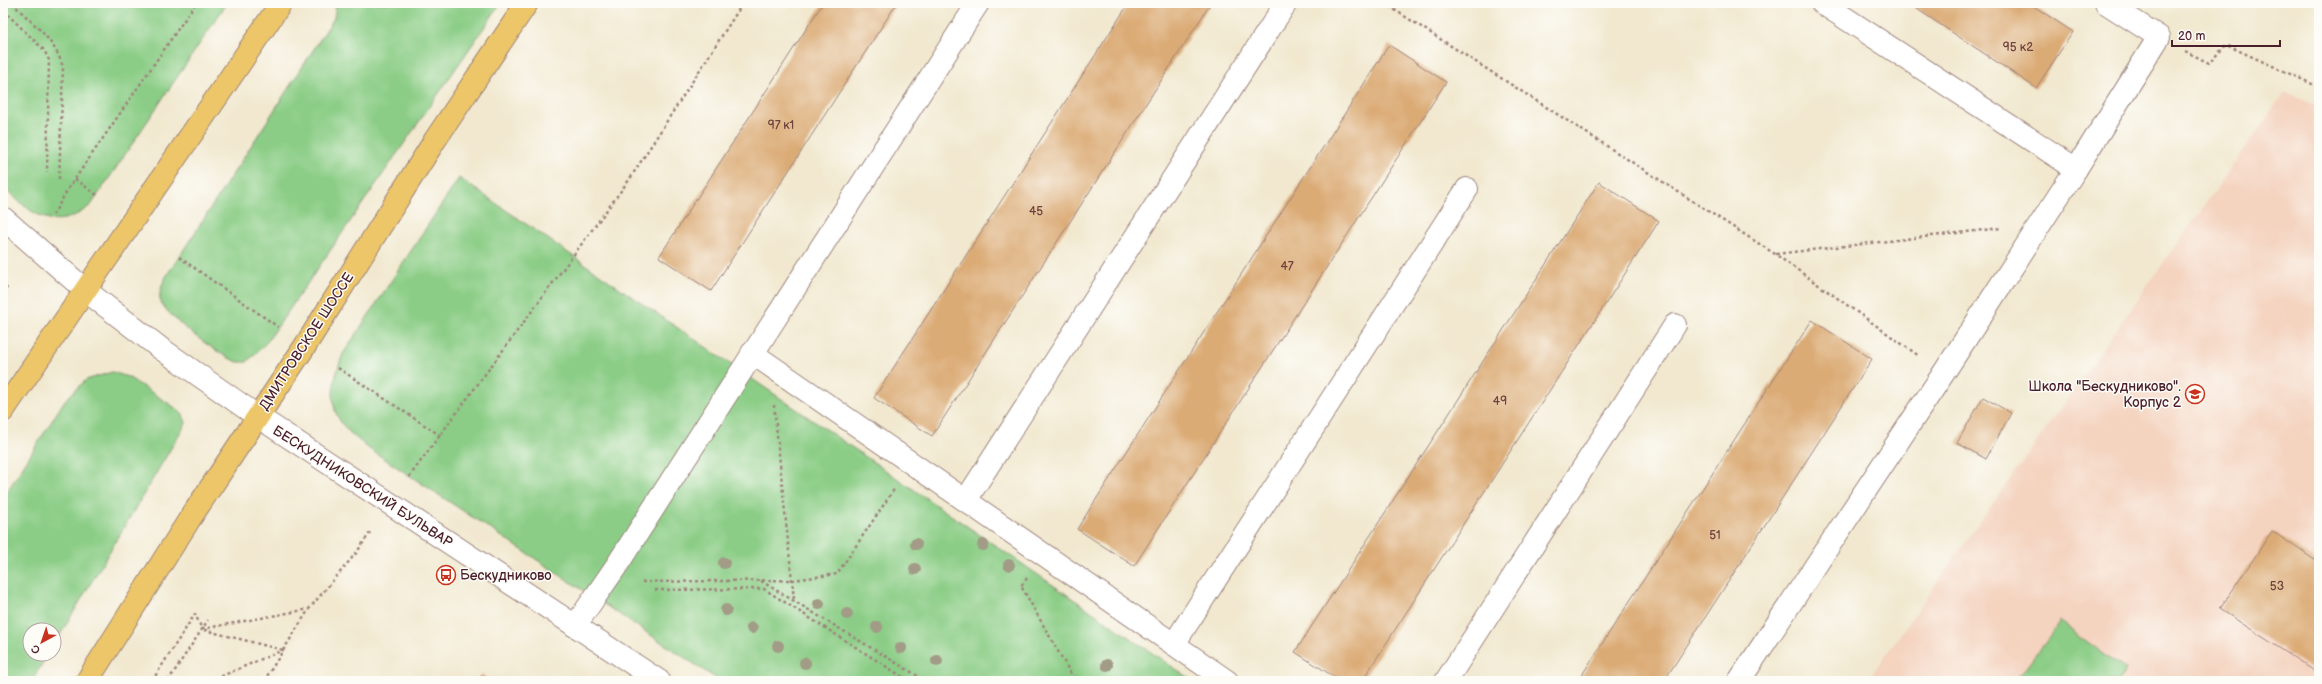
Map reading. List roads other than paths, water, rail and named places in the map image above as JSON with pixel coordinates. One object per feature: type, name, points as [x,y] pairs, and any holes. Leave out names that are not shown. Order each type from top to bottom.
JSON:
[{"type":"main road","points":[[3,411],[280,3]]},
{"type":"main road","name":"ДМИТРОВСКОЕ ШОССЕ","points":[[87,681],[189,520],[305,346],[435,140],[527,3]]},
{"type":"street","points":[[575,626],[617,564],[978,3]]},
{"type":"street","points":[[966,500],[1286,3]]},
{"type":"street","points":[[1822,3],[2076,169]]},
{"type":"street","points":[[1740,681],[1943,374],[2076,169],[2159,37],[2106,3]]},
{"type":"street","points":[[1174,644],[1468,188]]},
{"type":"street","name":"БЕСКУДНИКОВСКИЙ БУЛЬВАР","points":[[3,218],[85,290],[160,348],[257,416],[659,681]]},
{"type":"street","points":[[1446,681],[1675,325]]},
{"type":"street","points":[[752,353],[912,462],[1045,557],[1227,681]]},
{"type":"place","name":"Школа \"Бескудниково\". Корпус 2","points":[[2195,394]]},
{"type":"place","name":"Бескудниково","points":[[446,575]]}]
